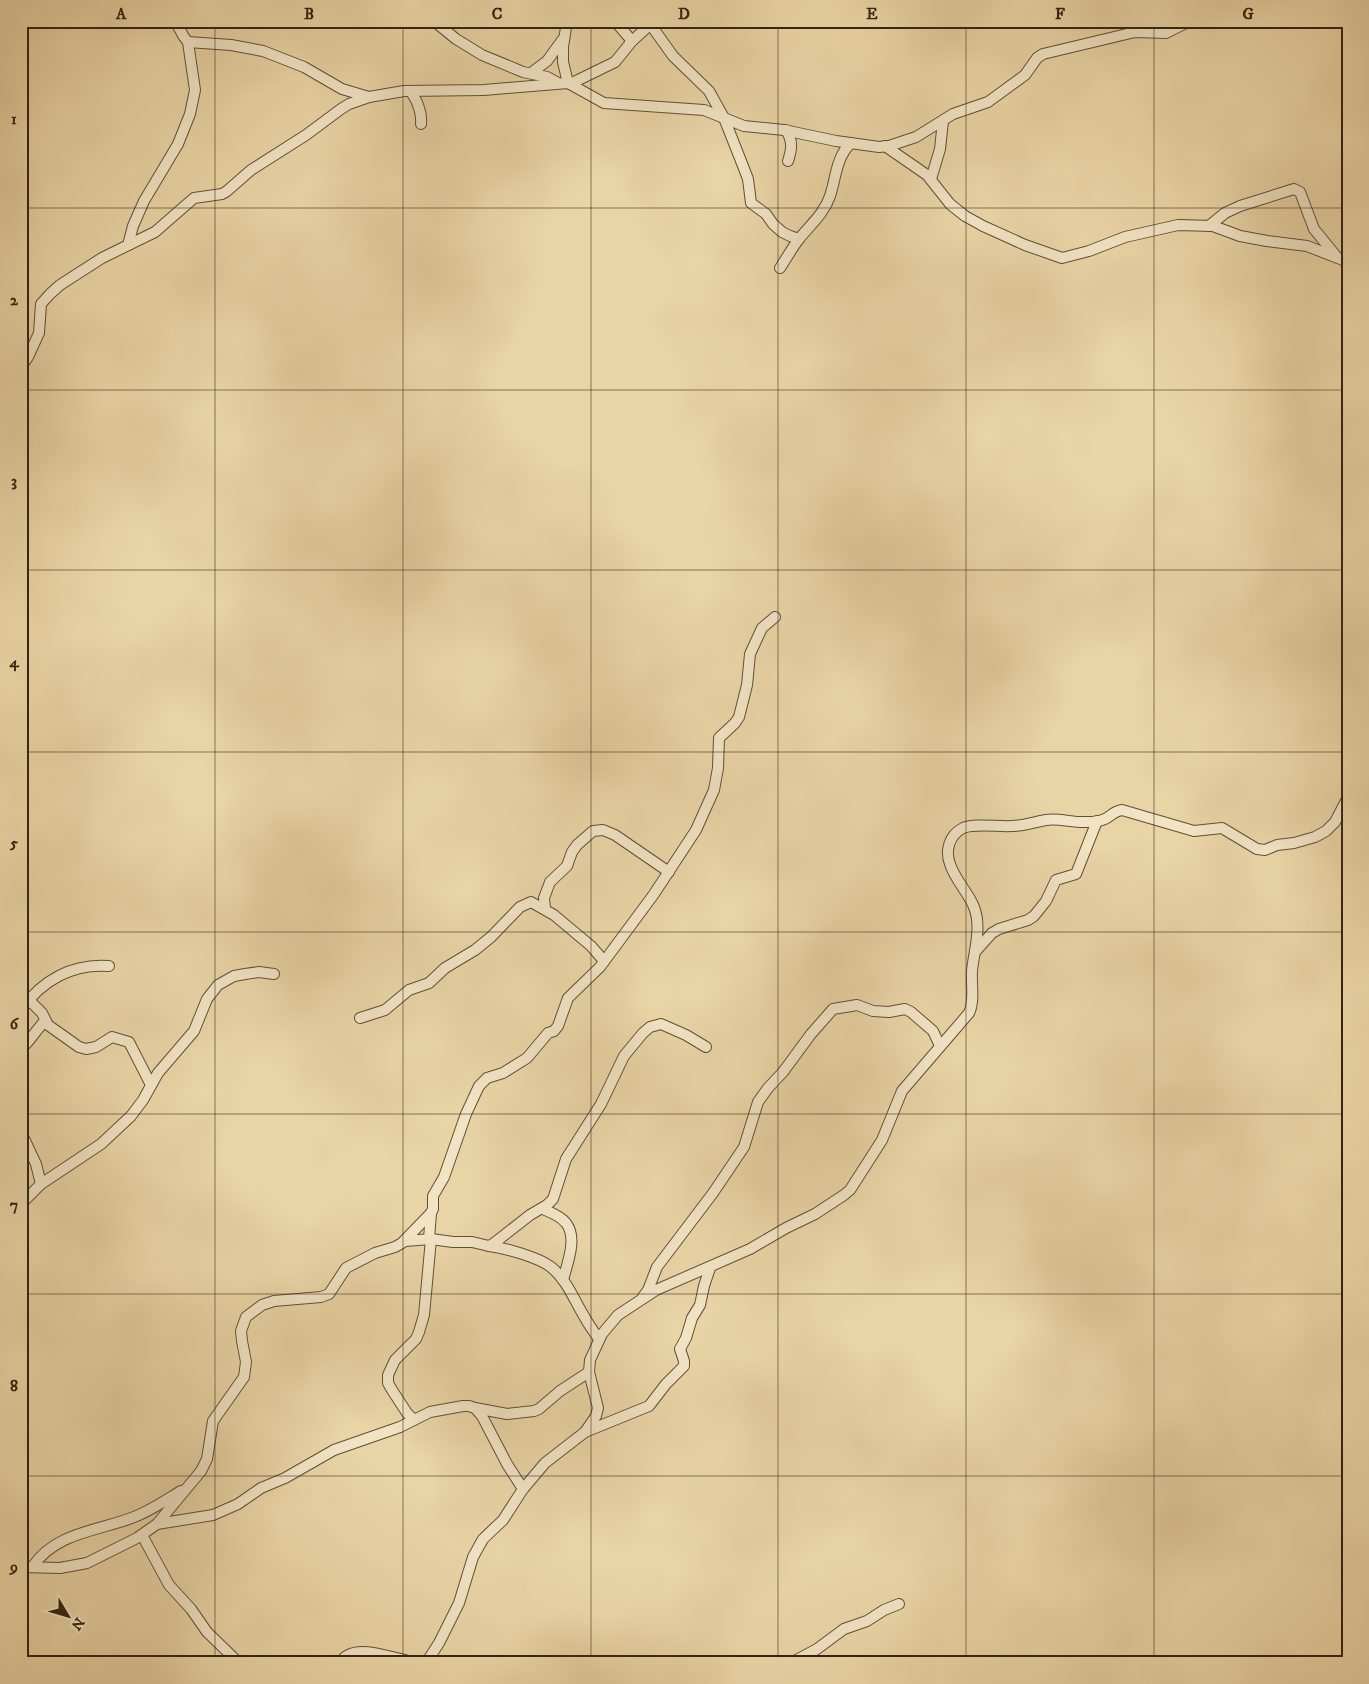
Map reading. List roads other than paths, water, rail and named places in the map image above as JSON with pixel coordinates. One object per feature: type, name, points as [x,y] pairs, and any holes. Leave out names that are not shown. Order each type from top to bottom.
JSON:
[{"type":"street","points":[[128,245],[133,226],[144,201],[178,144],[190,114],[195,90],[188,42],[175,21]]},
{"type":"street","points":[[434,21],[456,39],[497,62],[565,83],[604,103],[704,110],[744,126],[786,130],[851,143],[885,146],[916,137],[953,114],[988,102],[1026,75],[1037,58],[1044,54],[1135,32],[1166,33],[1190,21]]},
{"type":"street","points":[[565,83],[563,47],[567,21]]},
{"type":"street","points":[[615,21],[632,42]]},
{"type":"street","points":[[1126,21],[1135,32]]},
{"type":"street","points":[[21,367],[28,357],[39,332],[41,304],[50,294],[73,276],[155,232],[194,198],[222,194],[227,191],[251,170],[306,135],[349,104],[370,97],[410,91],[484,90],[565,83],[615,62],[651,22],[673,56],[706,86],[724,118],[748,179],[751,203],[766,214],[782,232],[799,239]]},
{"type":"street","points":[[531,73],[547,60],[565,36]]},
{"type":"street","points":[[188,42],[231,45],[263,51],[304,67],[342,90],[370,97]]},
{"type":"street","points":[[410,91],[418,104],[421,124]]},
{"type":"street","points":[[931,180],[940,149],[943,121]]},
{"type":"street","points":[[786,130],[791,143],[788,161]]},
{"type":"street","points":[[780,268],[799,239],[819,217],[830,196],[836,170],[842,156],[846,147],[851,143]]},
{"type":"street","points":[[885,146],[927,175],[950,204],[965,216],[1025,245],[1062,258],[1089,251],[1125,236],[1178,225],[1209,226],[1240,236],[1307,246],[1348,262]]},
{"type":"street","points":[[1209,226],[1226,213],[1240,206],[1294,189],[1300,192],[1314,229],[1337,257]]},
{"type":"street","points":[[414,1420],[407,1414],[392,1390],[388,1383],[388,1375],[395,1360],[416,1339],[419,1332],[424,1315],[431,1254],[430,1239],[433,1196],[444,1177],[466,1114],[479,1086],[487,1078],[503,1073],[527,1058],[534,1052],[548,1033],[554,1031],[558,1026],[570,994],[595,973],[669,872],[696,830],[710,802],[716,776],[719,738],[739,717],[747,684],[750,654],[762,628],[775,617]]},
{"type":"street","points":[[585,1432],[596,1416],[598,1408],[589,1372],[590,1360],[599,1339],[618,1315],[671,1283],[710,1268],[750,1249],[844,1196],[850,1190],[882,1140],[902,1091],[965,1018],[970,1009],[972,971],[977,940],[976,917],[968,896],[950,866],[948,858],[949,846],[955,834],[963,828],[972,826],[1015,826],[1046,820],[1098,821],[1104,820],[1115,811],[1122,810],[1194,831],[1222,828],[1257,849],[1265,850],[1277,845],[1294,843],[1315,837],[1326,831],[1335,822],[1348,797]]},
{"type":"street","points":[[975,953],[992,932],[1028,920],[1034,916],[1046,901],[1056,880],[1076,874],[1098,821]]},
{"type":"street","points":[[545,909],[544,898],[550,882],[567,866],[572,852],[577,845],[593,831],[604,830],[615,835],[669,872]]},
{"type":"street","points":[[360,1018],[385,1010],[408,990],[429,983],[445,968],[475,950],[491,937],[520,906],[531,902],[545,909],[591,946],[604,961]]},
{"type":"street","points":[[21,1010],[41,988],[58,976],[78,968],[93,965],[109,966]]},
{"type":"street","points":[[21,1204],[41,1184],[91,1152],[110,1137],[138,1108],[165,1064],[194,1031],[207,999],[218,985],[234,976],[260,972],[274,974]]},
{"type":"street","points":[[29,1000],[42,1013],[45,1021],[70,1042],[83,1048],[96,1046],[112,1037],[129,1042],[152,1085]]},
{"type":"street","points":[[640,1301],[648,1290],[657,1267],[744,1147],[758,1102],[783,1072],[810,1034],[834,1009],[857,1004],[874,1011],[889,1012],[905,1009],[932,1031],[940,1046]]},
{"type":"street","points":[[21,1049],[45,1021]]},
{"type":"street","points":[[488,1246],[530,1215],[542,1209],[553,1199],[566,1159],[601,1104],[624,1056],[643,1033],[650,1027],[661,1024],[706,1047]]},
{"type":"street","points":[[21,1132],[36,1164],[41,1184]]},
{"type":"street","points":[[542,1209],[563,1220],[569,1227],[571,1249],[562,1280]]},
{"type":"street","points":[[21,1567],[60,1568],[87,1563],[142,1535],[157,1524],[201,1471],[207,1459],[213,1421],[244,1377],[246,1362],[242,1331],[246,1318],[262,1305],[274,1301],[321,1298],[329,1294],[346,1268],[375,1253],[395,1247],[405,1241],[431,1213]]},
{"type":"street","points":[[405,1241],[430,1239],[453,1242],[465,1241],[505,1248],[543,1262],[553,1269],[562,1280],[599,1339]]},
{"type":"street","points":[[426,1663],[439,1643],[459,1602],[476,1550],[483,1539],[503,1520],[523,1488],[545,1463],[585,1432],[645,1410],[666,1384],[684,1366],[680,1350],[692,1318],[700,1305],[710,1268]]},
{"type":"street","points":[[157,1524],[213,1515],[238,1504],[262,1488],[285,1478],[334,1450],[400,1427],[438,1409],[469,1406],[506,1414],[534,1411],[560,1390],[589,1372]]},
{"type":"street","points":[[475,1408],[523,1488]]},
{"type":"street","points":[[33,1566],[40,1555],[55,1544],[133,1518],[187,1488]]},
{"type":"street","points":[[142,1535],[169,1585],[191,1609],[207,1632],[239,1663]]},
{"type":"street","points":[[791,1663],[817,1649],[844,1629],[872,1619],[884,1610],[899,1604]]},
{"type":"street","points":[[340,1663],[347,1655],[364,1652],[405,1660],[409,1663]]}]
